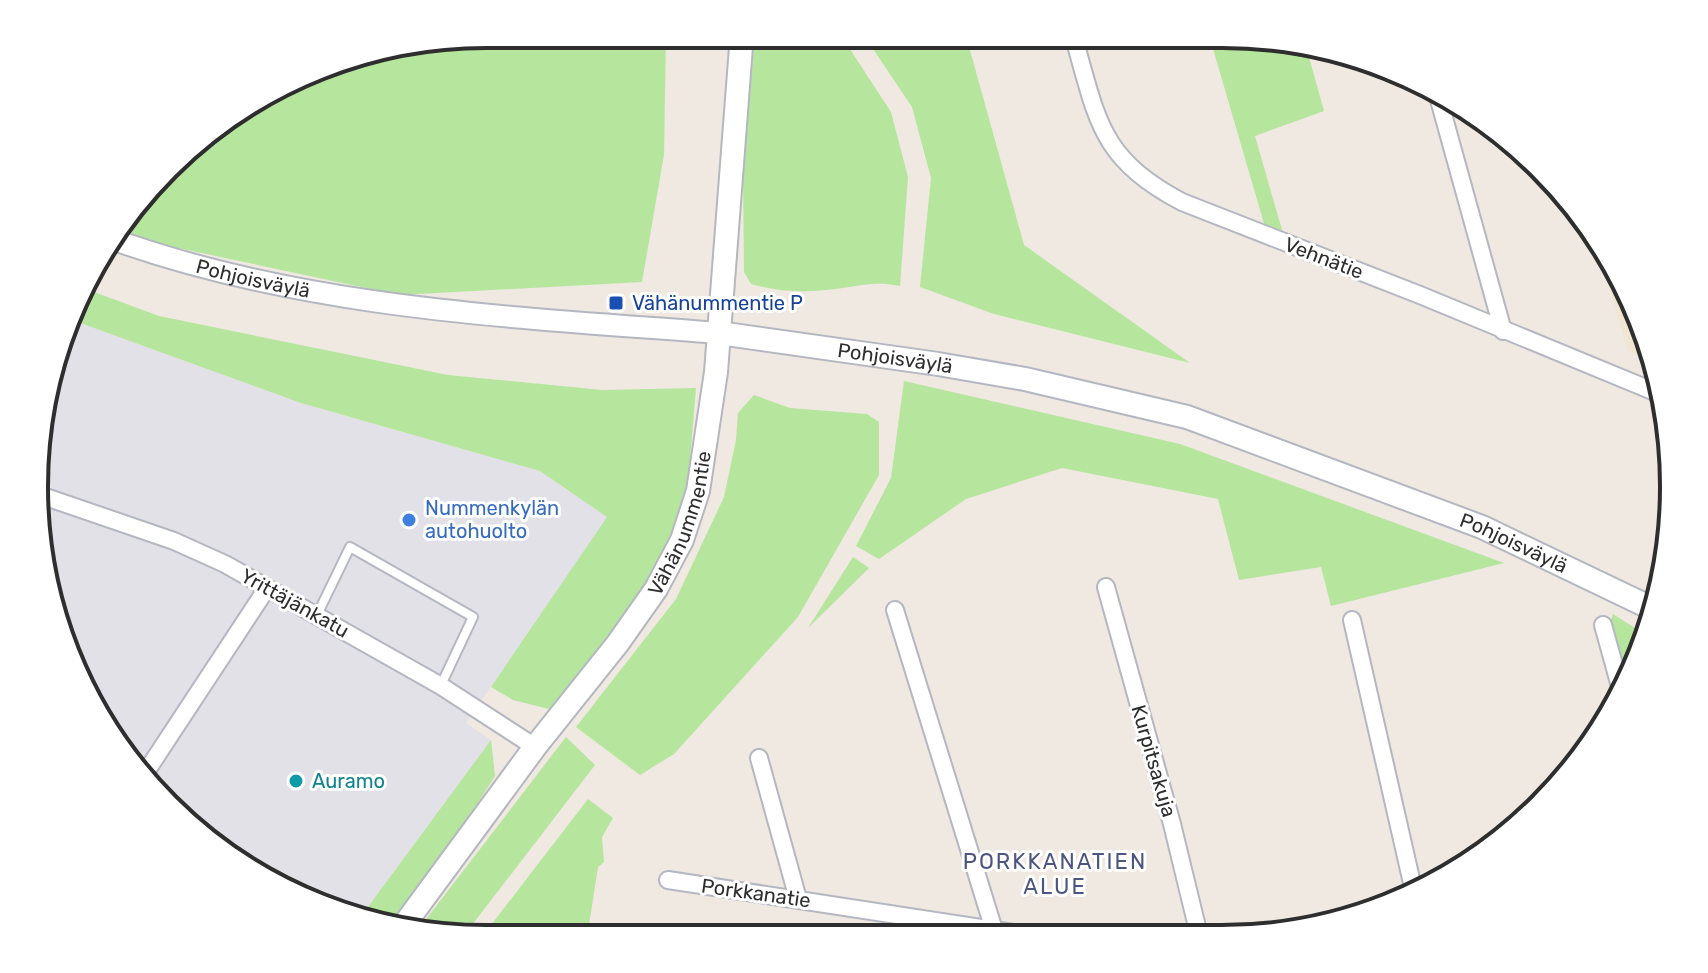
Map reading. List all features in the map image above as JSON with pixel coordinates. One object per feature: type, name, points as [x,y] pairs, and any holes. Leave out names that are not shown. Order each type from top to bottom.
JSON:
[{"type":"main road","name":"Vähänummentie","points":[[409,918],[535,747],[618,643],[656,589],[682,540],[698,491],[719,333],[741,48]]},
{"type":"main road","name":"Pohjoisväylä","points":[[719,333],[953,366],[1187,417],[1482,527],[1644,604]]},
{"type":"street","name":"Vehnätie","points":[[1077,48],[1099,122],[1118,157],[1146,183],[1182,202],[1420,295],[1649,390]]},
{"type":"street","points":[[1441,107],[1503,331]]},
{"type":"street","name":"Pohjoisväylä","points":[[122,243],[158,256],[284,287],[428,311],[719,333]]},
{"type":"street","name":"Yrittäjänkatu","points":[[48,498],[174,541],[267,588],[441,686],[535,747]]},
{"type":"street","name":"Kurpitsakuja","points":[[1106,587],[1172,824],[1197,925]]},
{"type":"street","points":[[150,767],[267,588]]},
{"type":"street","points":[[895,610],[992,925]]},
{"type":"street","points":[[1352,620],[1412,882]]},
{"type":"street","points":[[1603,625],[1617,676]]},
{"type":"street","points":[[759,758],[798,899]]},
{"type":"street","name":"Porkkanatie","points":[[668,880],[962,925]]},
{"type":"lane","points":[[317,615],[350,547],[391,570],[473,617],[441,686]]},
{"type":"shaded area","points":[[1607,278],[1627,319],[1640,357],[1628,351]]},
{"type":"shaded area","points":[[80,323],[301,403],[540,471],[608,517],[466,723],[491,740],[367,908],[319,892],[267,866],[220,834],[176,797],[122,730],[93,680],[71,627],[56,572],[49,515],[49,458],[56,401]]},
{"type":"green space","points":[[666,48],[664,155],[642,282],[399,295],[164,245],[130,233],[176,176],[243,122],[319,81],[401,56],[458,49]]},
{"type":"green space","points":[[754,48],[849,48],[891,112],[908,177],[900,286],[871,284],[817,291],[788,291],[751,284],[744,272],[743,177]]},
{"type":"green space","points":[[872,48],[969,48],[1024,245],[1190,363],[994,314],[920,287],[931,178],[912,107]]},
{"type":"green space","points":[[1213,48],[1309,56],[1324,111],[1255,136],[1284,237],[1265,227]]},
{"type":"green space","points":[[94,292],[159,316],[448,375],[602,390],[696,388],[688,484],[660,567],[553,710],[513,700],[491,687],[607,517],[540,471],[301,403],[80,323],[81,319]]},
{"type":"green space","points":[[904,381],[1180,444],[1504,563],[1331,606],[1321,567],[1239,580],[1218,499],[1062,468],[966,499],[879,559],[856,546],[891,478]]},
{"type":"green space","points":[[754,395],[790,408],[867,414],[879,422],[879,475],[798,617],[674,754],[640,775],[576,727],[676,599],[724,497],[736,440],[738,413]]},
{"type":"green space","points":[[853,557],[869,568],[808,628]]},
{"type":"green space","points":[[1613,614],[1636,629],[1621,666],[1610,624]]},
{"type":"green space","points":[[566,737],[595,765],[472,925],[425,920]]},
{"type":"green space","points":[[491,740],[495,776],[404,917],[367,908]]},
{"type":"green space","points":[[588,799],[613,818],[602,837],[604,862],[598,867],[589,925],[491,925]]},
{"type":"place","name":"Vähänummentie P","points":[[616,303]]},
{"type":"place","name":"Nummenkylän autohuolto","points":[[409,520]]},
{"type":"place","name":"Auramo","points":[[296,781]]},
{"type":"district","name":"PORKKANATIEN ALUE","points":[[1055,874]]}]
